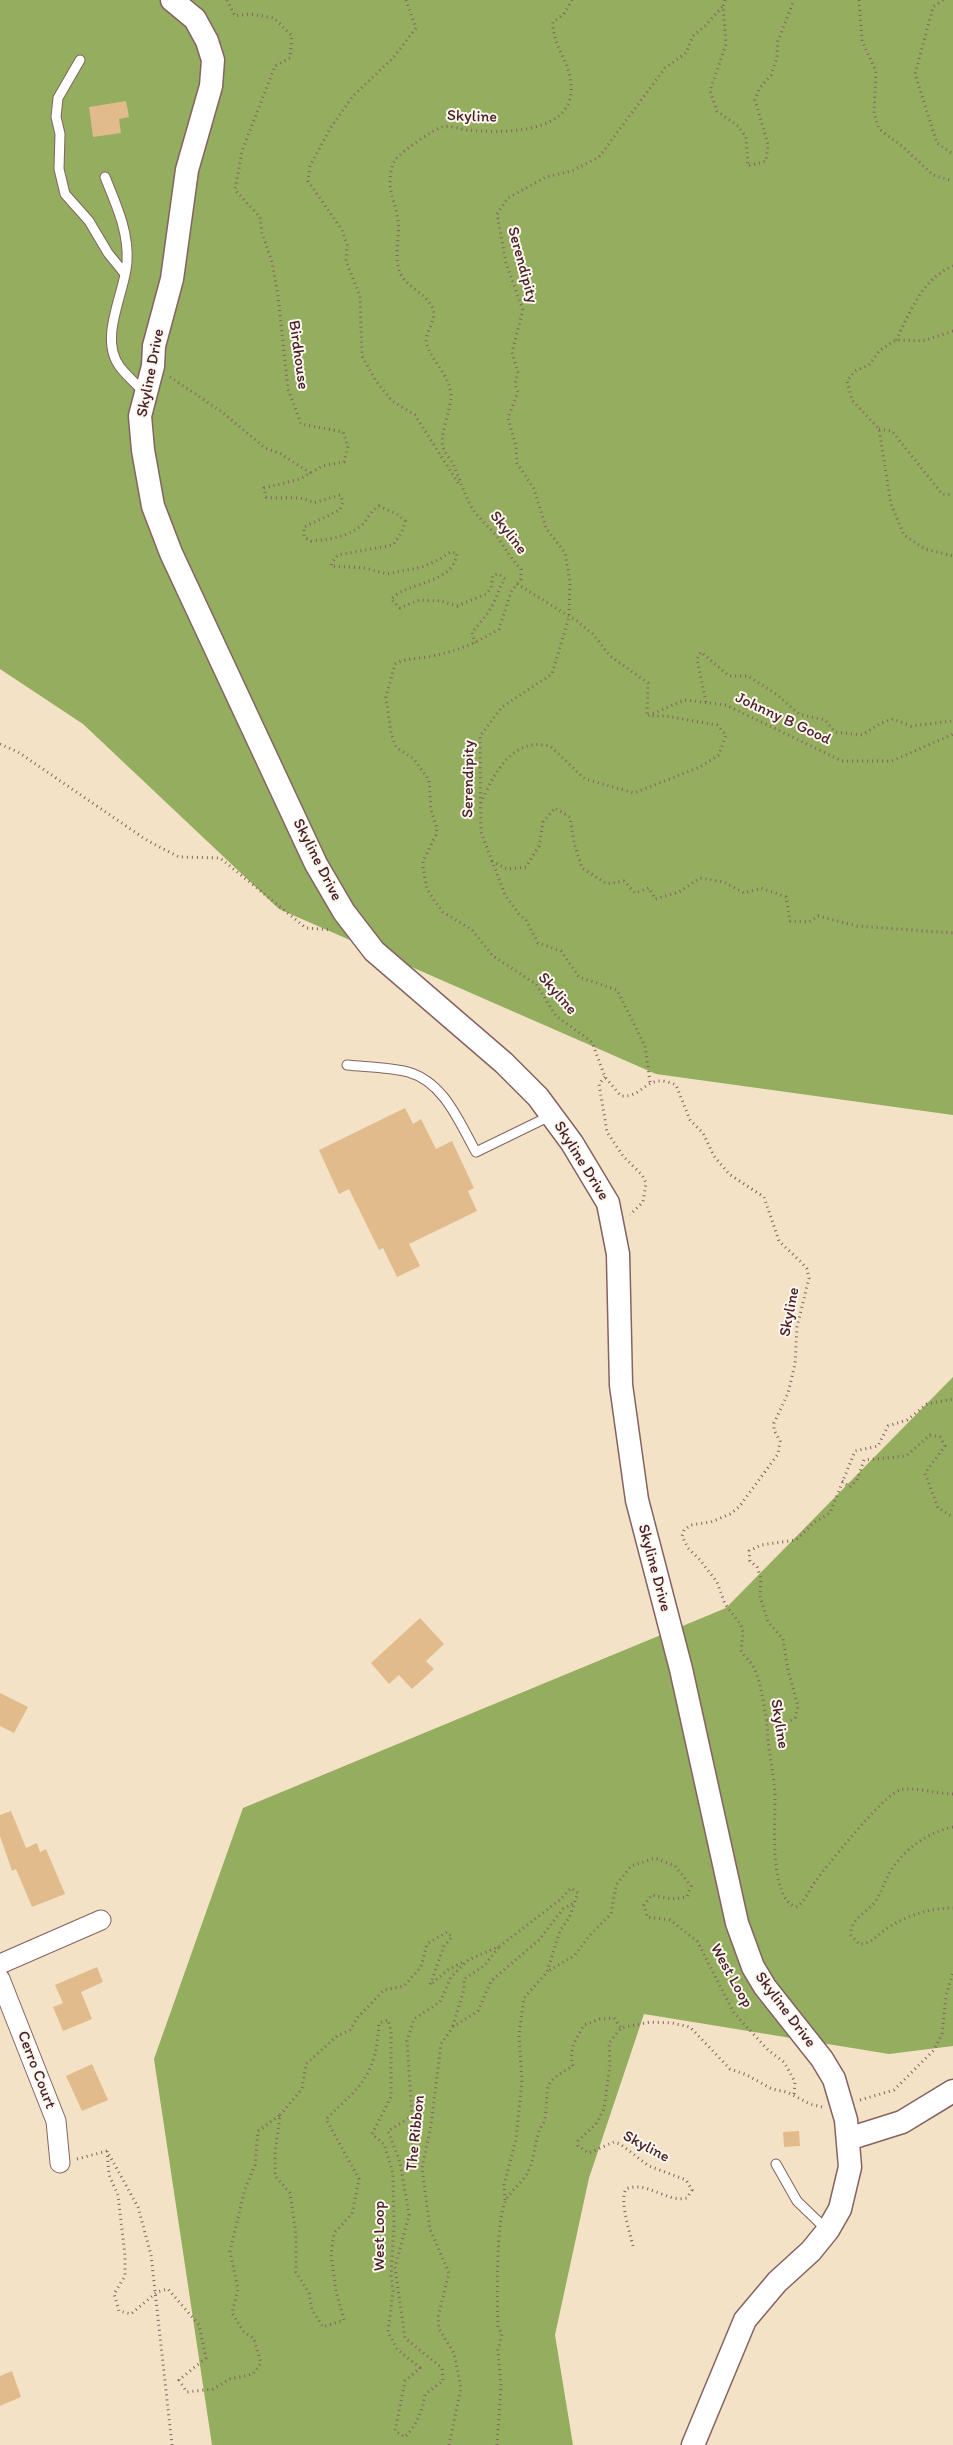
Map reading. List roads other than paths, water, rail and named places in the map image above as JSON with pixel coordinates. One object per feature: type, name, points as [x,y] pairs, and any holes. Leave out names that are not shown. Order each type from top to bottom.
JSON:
[{"type":"street","name":"Skyline Drive","points":[[172,0],[195,19],[207,41],[213,60],[211,86],[187,170],[172,279],[154,346],[153,366],[140,416],[143,450],[153,506],[171,553],[316,864],[358,932],[374,951],[504,1063],[552,1115],[608,1202],[618,1254],[621,1385],[637,1500],[681,1669],[737,1923],[757,1974],[779,2007],[822,2059],[834,2079],[842,2104],[848,2139],[850,2167],[840,2209],[828,2230],[796,2266],[777,2282],[745,2320],[693,2445]]},
{"type":"street","points":[[0,1964],[101,1920]]},
{"type":"street","name":"Cerro Court","points":[[0,1979],[56,2121],[60,2163]]},
{"type":"street","points":[[848,2139],[902,2122],[953,2091]]},
{"type":"lane","points":[[80,60],[58,98],[56,116],[60,134],[59,169],[65,194],[89,221],[108,253],[126,274]]},
{"type":"lane","points":[[105,177],[116,204],[126,238],[126,274],[112,327],[113,347],[118,366],[146,394]]},
{"type":"lane","points":[[347,1065],[409,1072],[428,1082],[444,1096],[476,1152],[552,1115]]},
{"type":"lane","points":[[776,2164],[797,2201],[828,2230]]}]
